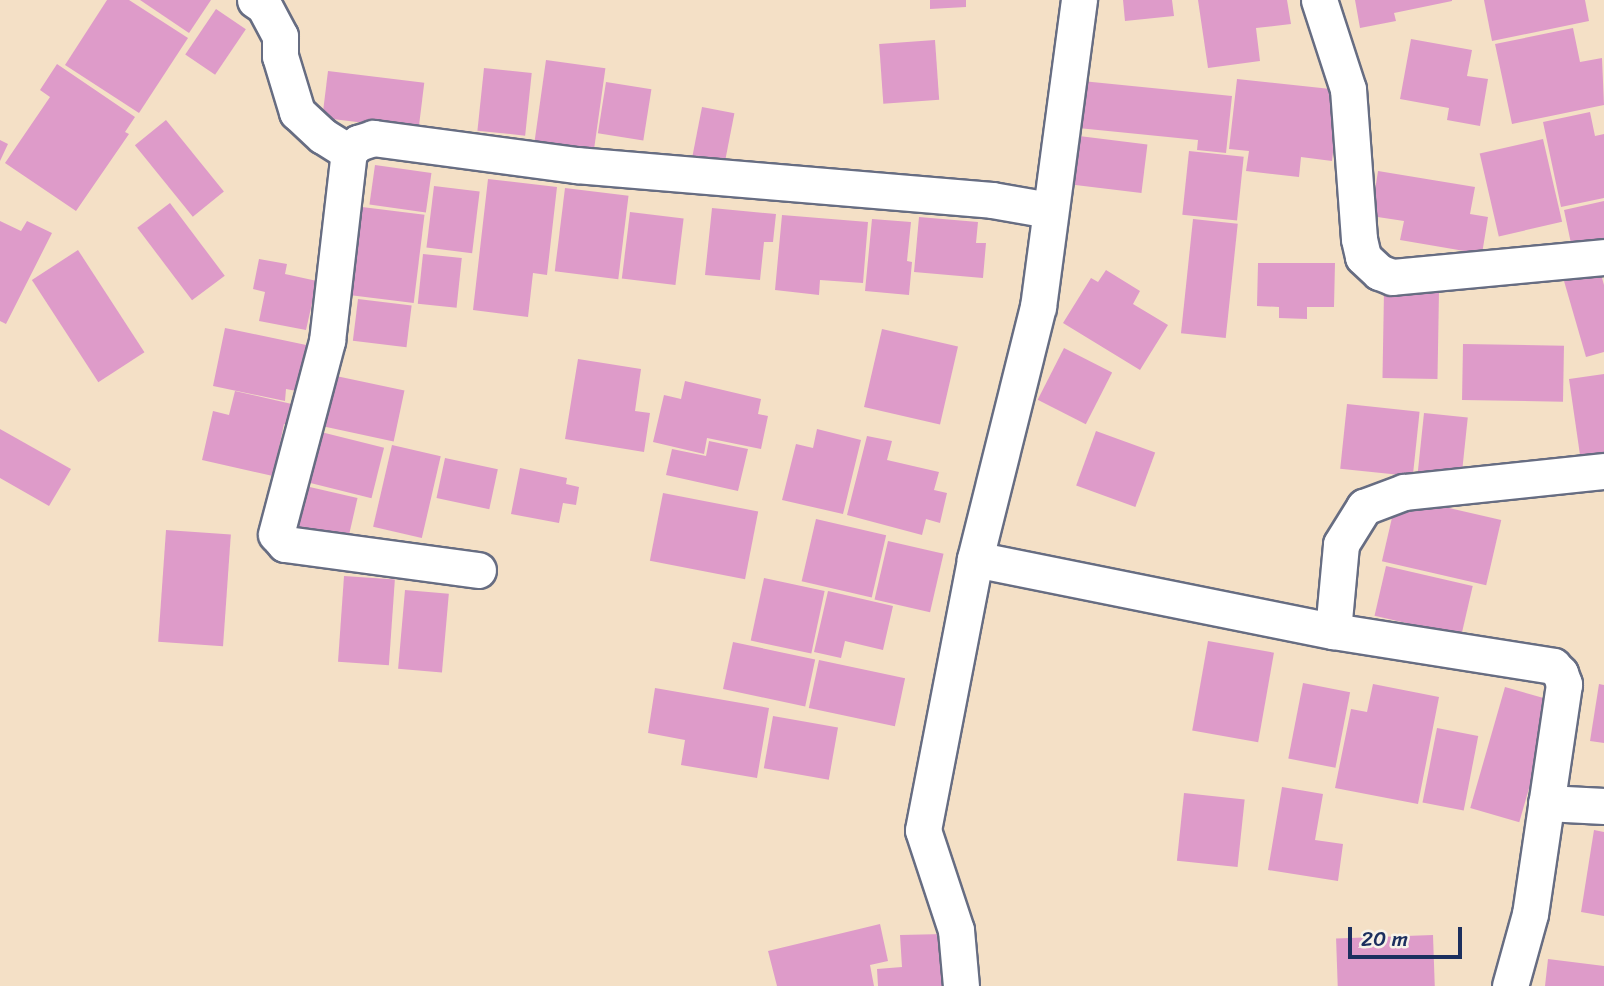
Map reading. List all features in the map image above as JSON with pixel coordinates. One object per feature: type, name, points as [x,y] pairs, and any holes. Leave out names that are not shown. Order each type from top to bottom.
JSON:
[{"type":"street","points":[[256,0],[264,6],[280,36],[280,56],[297,112],[323,136],[349,152]]},
{"type":"street","points":[[961,986],[956,930],[923,831],[975,559],[1038,307],[1079,0]]},
{"type":"street","points":[[1319,0],[1348,89],[1359,239],[1363,257],[1378,272],[1392,277],[1604,257]]},
{"type":"street","points":[[478,569],[285,544],[276,534],[327,341],[349,152],[358,143],[373,138],[576,165],[992,200],[1049,210]]},
{"type":"street","points":[[1333,631],[1340,544],[1364,507],[1404,492],[1604,471]]},
{"type":"street","points":[[975,559],[1333,631],[1553,666],[1560,673],[1564,684],[1530,914],[1510,986]]},
{"type":"street","points":[[1546,803],[1604,806]]},
{"type":"building","points":[[107,0],[129,0],[188,38],[139,113],[65,65]]},
{"type":"building","points":[[140,0],[211,0],[189,33]]},
{"type":"building","points":[[930,0],[966,0],[966,7],[930,9]]},
{"type":"building","points":[[1123,0],[1172,0],[1174,16],[1125,21]]},
{"type":"building","points":[[1198,0],[1287,0],[1291,24],[1256,28],[1260,61],[1208,68]]},
{"type":"building","points":[[1355,0],[1452,1],[1394,13],[1396,21],[1360,28]]},
{"type":"building","points":[[1484,0],[1585,0],[1589,21],[1492,41]]},
{"type":"building","points":[[216,9],[246,29],[215,75],[185,55]]},
{"type":"building","points":[[1573,28],[1580,62],[1602,58],[1604,105],[1512,124],[1495,44]]},
{"type":"building","points":[[1411,39],[1472,50],[1467,76],[1488,79],[1480,126],[1447,120],[1449,108],[1400,99]]},
{"type":"building","points":[[935,40],[939,100],[883,104],[879,44]]},
{"type":"building","points":[[546,60],[605,68],[593,157],[533,149]]},
{"type":"building","points":[[57,64],[135,117],[125,132],[129,134],[76,211],[5,163],[50,97],[40,90]]},
{"type":"building","points":[[484,68],[532,73],[525,136],[477,131]]},
{"type":"building","points":[[328,71],[424,83],[419,129],[322,118]]},
{"type":"building","points":[[1237,79],[1340,90],[1332,161],[1301,157],[1299,177],[1246,171],[1249,151],[1229,149]]},
{"type":"building","points":[[1082,81],[1232,96],[1226,153],[1197,150],[1198,140],[1078,128]]},
{"type":"building","points":[[606,82],[651,89],[643,141],[598,133]]},
{"type":"building","points":[[702,107],[734,113],[724,165],[692,159]]},
{"type":"building","points":[[1590,112],[1595,136],[1604,134],[1604,198],[1561,207],[1543,122]]},
{"type":"building","points":[[166,120],[224,191],[193,217],[135,145]]},
{"type":"building","points":[[1071,135],[1147,144],[1141,193],[1065,184]]},
{"type":"building","points":[[1543,139],[1562,222],[1499,236],[1480,154]]},
{"type":"building","points":[[0,140],[8,144],[0,161]]},
{"type":"building","points":[[1189,151],[1244,157],[1237,220],[1182,215]]},
{"type":"building","points":[[375,165],[431,173],[426,213],[369,205]]},
{"type":"building","points":[[1378,171],[1475,187],[1470,214],[1488,217],[1482,254],[1400,240],[1404,221],[1371,216]]},
{"type":"building","points":[[488,179],[557,187],[547,275],[533,273],[528,317],[473,310]]},
{"type":"building","points":[[434,186],[480,192],[472,253],[426,248]]},
{"type":"building","points":[[565,188],[629,196],[618,279],[555,271]]},
{"type":"building","points":[[1604,201],[1604,246],[1573,253],[1564,210]]},
{"type":"building","points":[[170,203],[225,276],[192,300],[137,228]]},
{"type":"building","points":[[362,207],[425,215],[414,303],[351,295]]},
{"type":"building","points":[[712,208],[776,214],[773,242],[764,242],[760,280],[705,275]]},
{"type":"building","points":[[630,212],[684,219],[675,285],[622,279]]},
{"type":"building","points":[[782,215],[868,222],[863,283],[820,280],[819,295],[775,290]]},
{"type":"building","points":[[919,217],[978,222],[976,243],[986,243],[983,278],[914,272]]},
{"type":"building","points":[[872,219],[911,222],[907,261],[912,262],[909,295],[865,291]]},
{"type":"building","points":[[1193,219],[1238,224],[1226,338],[1181,333]]},
{"type":"building","points":[[0,221],[21,231],[27,221],[52,233],[6,324],[0,321]]},
{"type":"building","points":[[78,250],[144,352],[98,382],[32,280]]},
{"type":"building","points":[[423,254],[462,258],[457,308],[418,304]]},
{"type":"building","points":[[259,259],[287,264],[285,274],[317,281],[306,330],[259,321],[265,292],[253,289]]},
{"type":"building","points":[[1258,263],[1335,263],[1334,307],[1307,307],[1307,319],[1279,318],[1279,307],[1257,306]]},
{"type":"building","points":[[1106,270],[1140,291],[1133,304],[1168,325],[1140,370],[1063,323],[1091,278],[1098,282]]},
{"type":"building","points":[[1600,271],[1604,285],[1604,352],[1586,357],[1564,281]]},
{"type":"building","points":[[1384,291],[1439,292],[1437,379],[1382,378]]},
{"type":"building","points":[[358,299],[412,306],[406,347],[353,341]]},
{"type":"building","points":[[225,328],[311,346],[302,392],[286,389],[285,401],[213,386]]},
{"type":"building","points":[[882,329],[958,347],[940,424],[864,407]]},
{"type":"building","points":[[1463,344],[1564,346],[1563,402],[1462,400]]},
{"type":"building","points":[[1064,348],[1112,373],[1086,424],[1038,400]]},
{"type":"building","points":[[578,359],[641,369],[635,411],[650,413],[644,452],[565,439]]},
{"type":"building","points":[[1604,374],[1604,452],[1580,455],[1569,379]]},
{"type":"building","points":[[336,376],[404,391],[394,441],[325,427]]},
{"type":"building","points":[[685,381],[761,399],[758,414],[768,416],[761,449],[707,438],[704,454],[653,442],[664,395],[681,399]]},
{"type":"building","points":[[235,391],[296,405],[291,426],[284,424],[273,476],[202,460],[213,411],[229,415]]},
{"type":"building","points":[[1347,404],[1420,412],[1413,476],[1340,469]]},
{"type":"building","points":[[1424,413],[1468,418],[1461,480],[1417,476]]},
{"type":"building","points":[[0,429],[71,469],[49,506],[0,478]]},
{"type":"building","points":[[817,429],[861,440],[843,514],[782,500],[796,444],[813,448]]},
{"type":"building","points":[[1096,431],[1155,453],[1135,507],[1076,486]]},
{"type":"building","points":[[321,432],[384,448],[371,498],[308,482]]},
{"type":"building","points":[[867,436],[892,441],[887,460],[939,472],[934,490],[947,493],[940,523],[926,519],[922,535],[847,515]]},
{"type":"building","points":[[709,441],[748,449],[738,491],[666,475],[672,449],[706,456]]},
{"type":"building","points":[[392,445],[441,456],[422,538],[373,527]]},
{"type":"building","points":[[445,458],[498,469],[489,509],[436,498]]},
{"type":"building","points":[[520,468],[567,478],[566,484],[579,487],[576,505],[563,503],[559,523],[511,514]]},
{"type":"building","points":[[301,485],[358,498],[347,542],[291,529]]},
{"type":"building","points":[[663,493],[758,512],[745,579],[650,561]]},
{"type":"building","points":[[1397,496],[1501,520],[1486,585],[1382,561]]},
{"type":"building","points":[[816,519],[886,535],[872,598],[802,581]]},
{"type":"building","points":[[166,530],[231,535],[223,646],[158,642]]},
{"type":"building","points":[[888,541],[944,554],[930,612],[875,599]]},
{"type":"building","points":[[1386,566],[1473,586],[1461,636],[1375,616]]},
{"type":"building","points":[[344,576],[395,580],[389,665],[338,662]]},
{"type":"building","points":[[764,578],[825,591],[811,653],[751,641]]},
{"type":"building","points":[[405,590],[449,594],[442,673],[398,669]]},
{"type":"building","points":[[828,591],[893,606],[883,650],[845,641],[841,658],[814,652]]},
{"type":"building","points":[[1208,641],[1274,653],[1258,742],[1192,731]]},
{"type":"building","points":[[733,642],[815,659],[805,706],[723,689]]},
{"type":"building","points":[[819,660],[905,678],[895,726],[809,708]]},
{"type":"building","points":[[1303,683],[1350,692],[1335,768],[1288,759]]},
{"type":"building","points":[[1373,684],[1439,697],[1418,804],[1335,788],[1351,709],[1367,712]]},
{"type":"building","points":[[1599,684],[1604,685],[1604,743],[1590,741]]},
{"type":"building","points":[[1505,687],[1554,701],[1519,822],[1470,808]]},
{"type":"building","points":[[655,688],[769,708],[757,778],[681,765],[685,740],[648,733]]},
{"type":"building","points":[[773,716],[838,727],[829,780],[764,768]]},
{"type":"building","points":[[1437,728],[1478,736],[1464,811],[1422,803]]},
{"type":"building","points":[[1282,787],[1323,794],[1315,840],[1343,844],[1338,881],[1268,870]]},
{"type":"building","points":[[1184,793],[1245,799],[1238,867],[1177,861]]},
{"type":"building","points":[[1594,830],[1604,832],[1604,916],[1581,912]]},
{"type":"building","points":[[880,924],[888,961],[870,965],[874,986],[777,986],[768,951]]},
{"type":"building","points":[[944,934],[946,986],[878,986],[877,969],[902,967],[900,935]]},
{"type":"building","points":[[1433,935],[1435,986],[1338,986],[1336,938]]},
{"type":"building","points":[[1548,959],[1604,966],[1604,986],[1545,986]]}]
